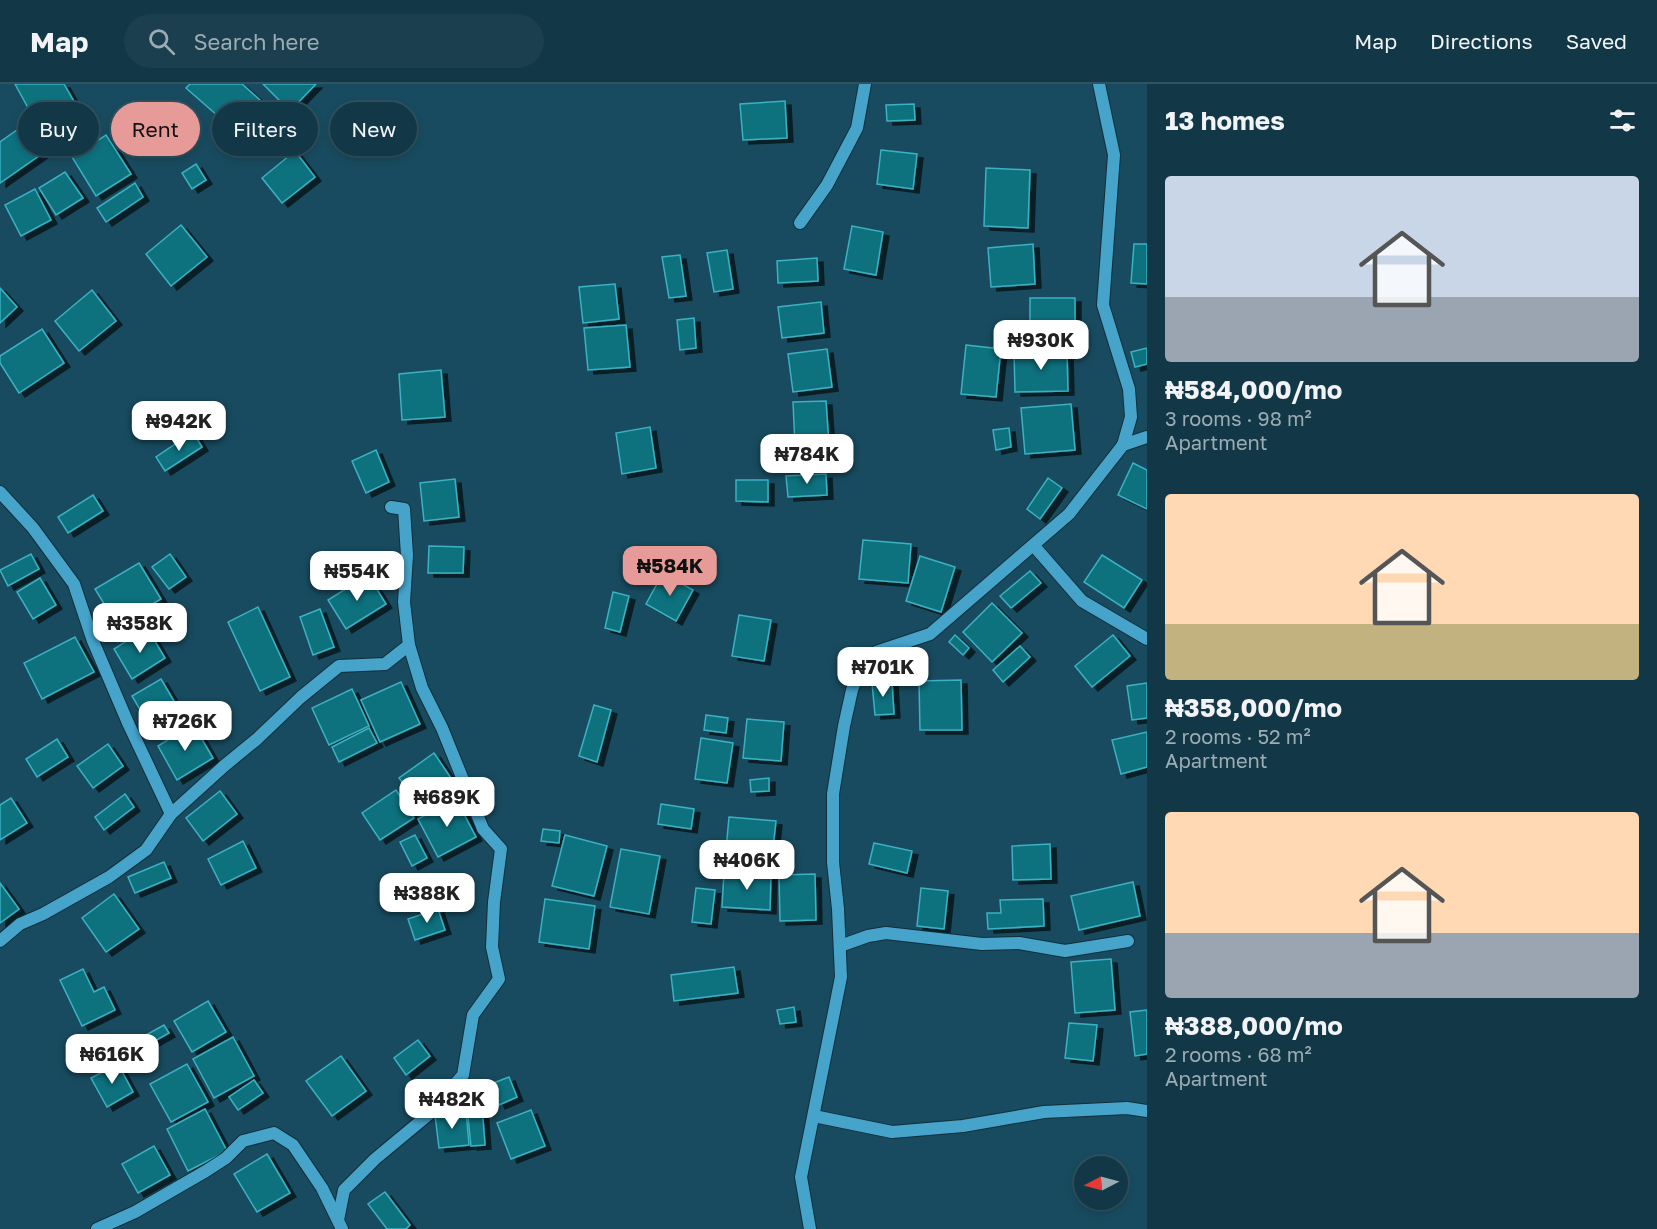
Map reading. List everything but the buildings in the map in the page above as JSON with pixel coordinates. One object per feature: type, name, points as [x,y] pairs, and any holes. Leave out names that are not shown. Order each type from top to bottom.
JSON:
[{"type":"street","points":[[800,223],[826,185],[857,128],[865,84]]},
{"type":"street","points":[[810,1229],[801,1177],[842,977],[833,862],[833,794],[852,690],[863,660],[876,651],[930,634],[1034,546],[1069,514],[1123,445],[1131,417],[1129,389],[1103,304],[1114,155],[1099,84]]},
{"type":"street","points":[[1123,445],[1147,436]]},
{"type":"street","points":[[0,492],[33,528],[74,584],[93,641],[171,814]]},
{"type":"street","points":[[340,1224],[344,1190],[375,1159],[428,1115],[463,1075],[473,1015],[499,979],[492,947],[494,902],[501,849],[483,829],[442,728],[422,688],[409,645],[404,602],[407,555],[404,509],[391,507]]},
{"type":"street","points":[[1034,546],[1082,601],[1147,639]]},
{"type":"street","points":[[0,941],[20,924],[43,914],[109,877],[146,850],[171,814],[258,739],[301,697],[339,666],[385,664],[409,645]]},
{"type":"street","points":[[840,946],[868,936],[886,933],[982,944],[1019,943],[1065,951],[1128,941]]},
{"type":"street","points":[[814,1116],[892,1132],[963,1126],[1044,1112],[1127,1108],[1147,1111]]},
{"type":"street","points":[[97,1229],[135,1212],[206,1171],[226,1158],[243,1141],[274,1132],[293,1145],[322,1188],[340,1224]]}]
